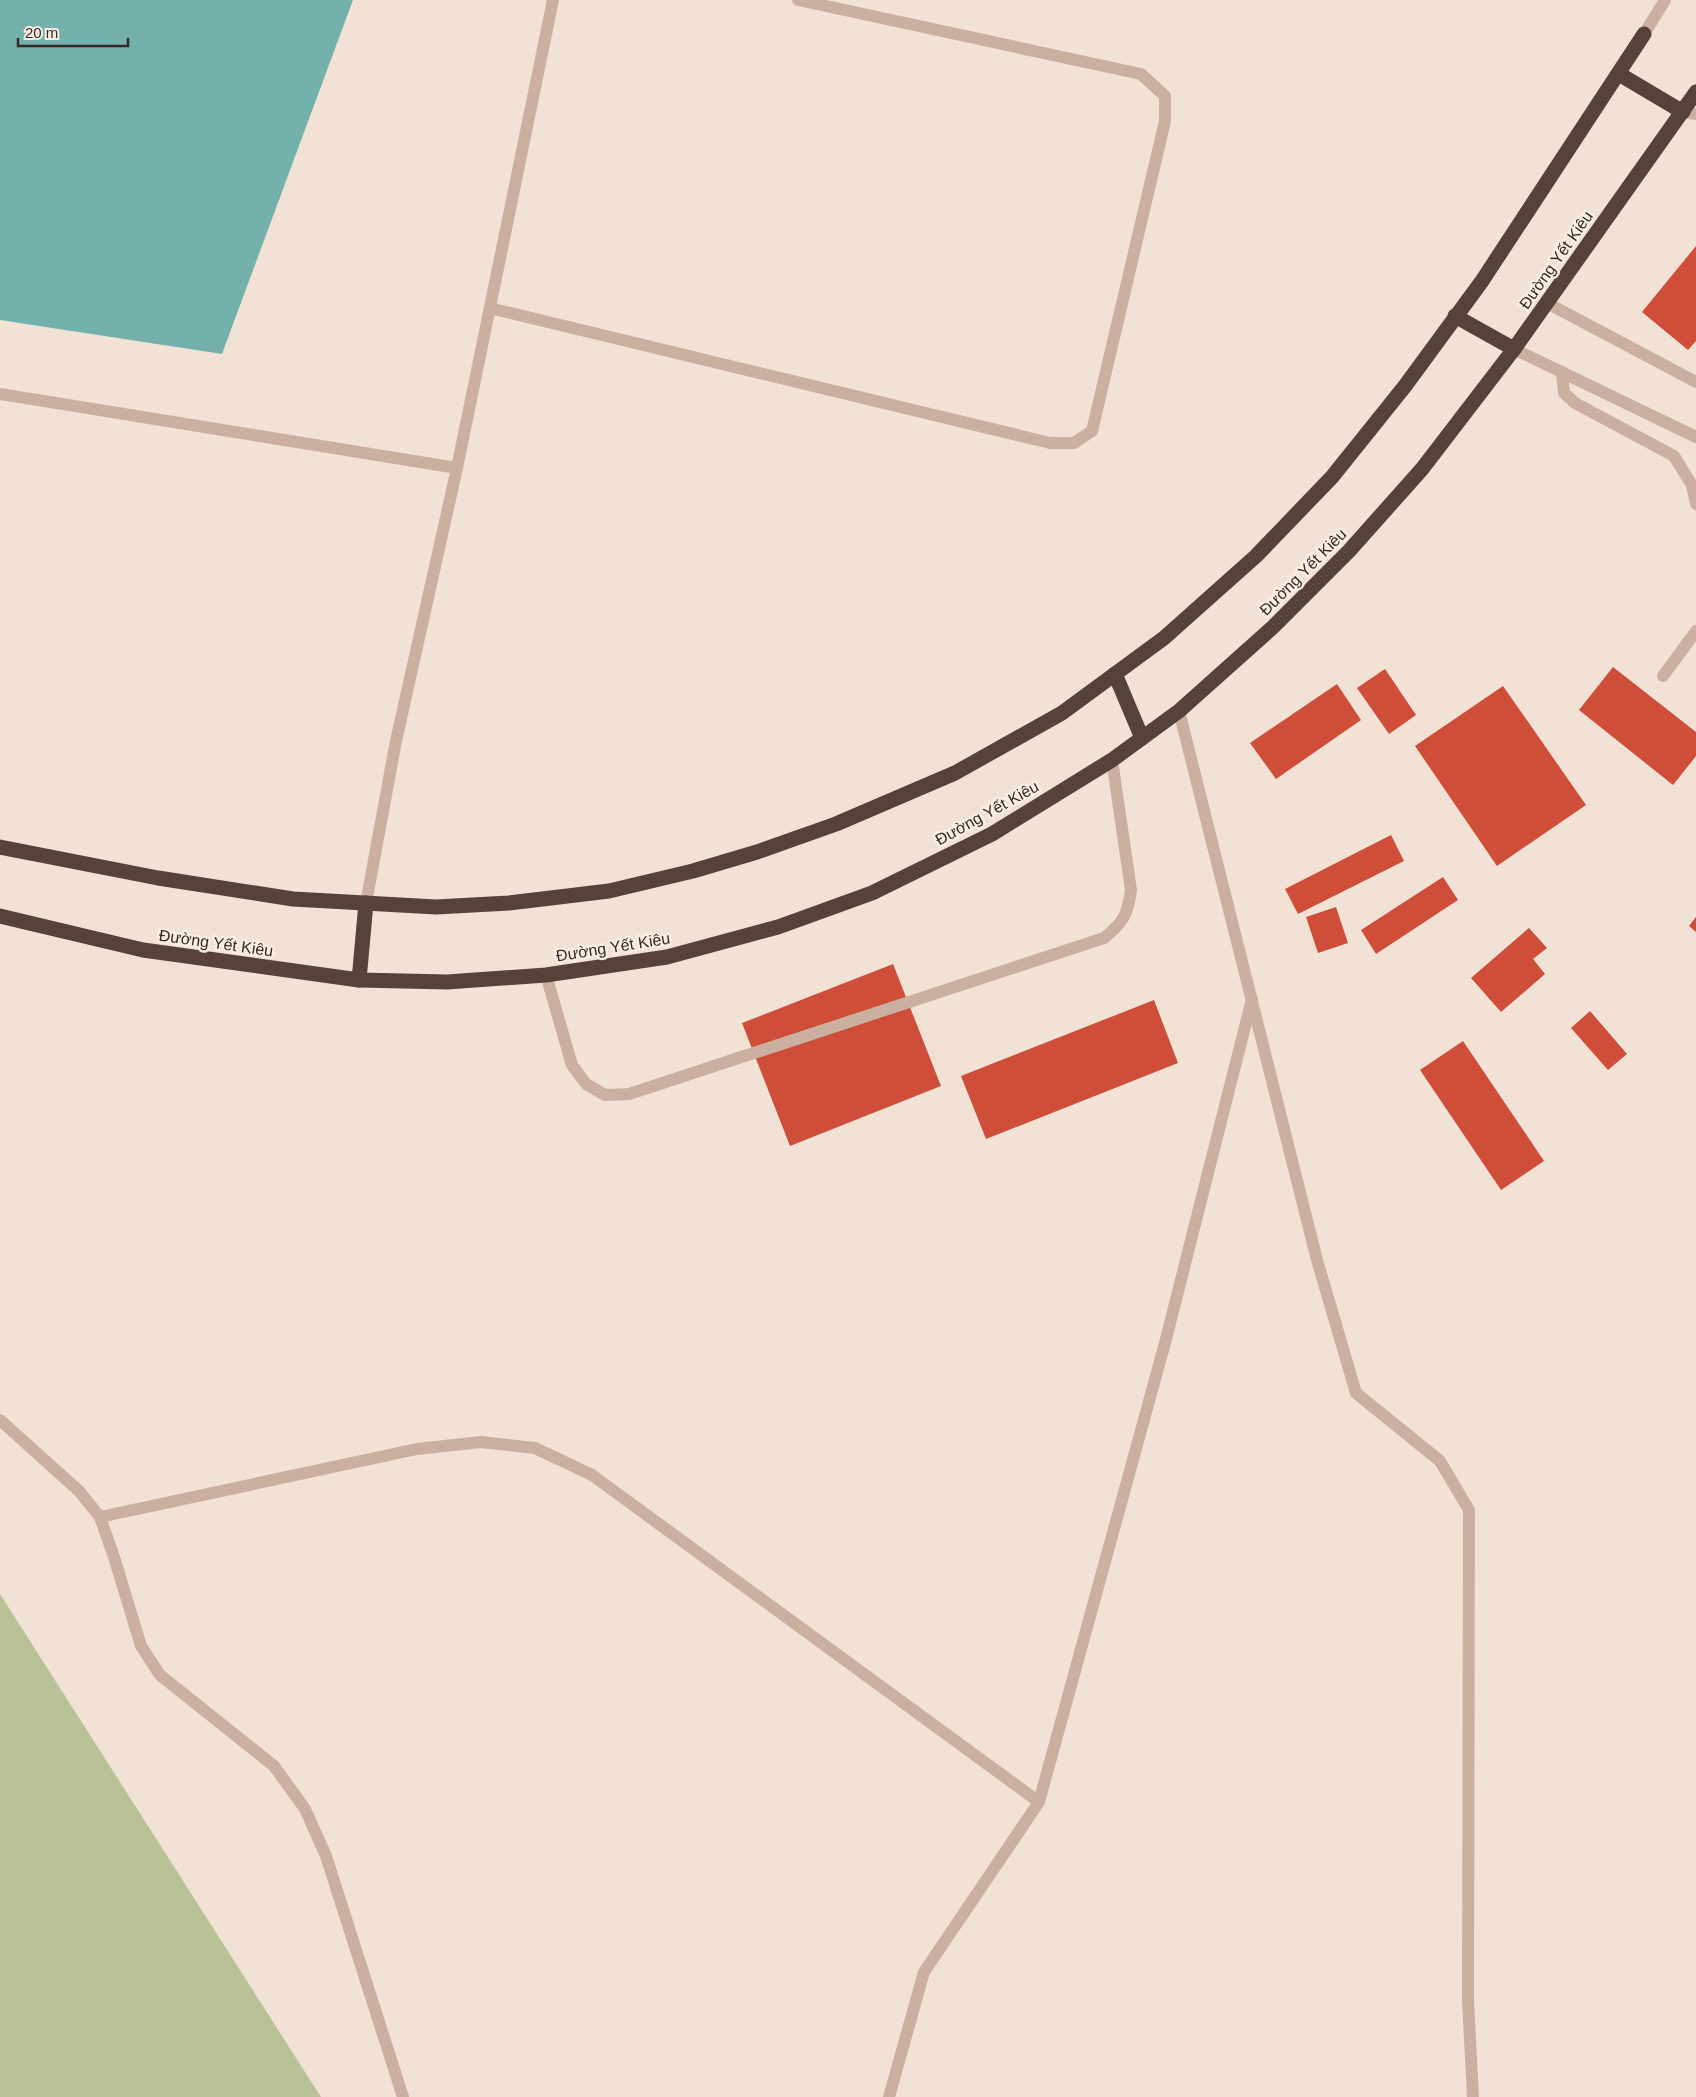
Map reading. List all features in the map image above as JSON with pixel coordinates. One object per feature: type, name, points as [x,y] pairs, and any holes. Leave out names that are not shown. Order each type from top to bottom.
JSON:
[{"type":"highway","points":[[0,847],[158,878],[293,899],[436,908],[509,903],[609,891],[693,871],[757,852],[836,824],[955,773],[1062,713],[1164,638],[1256,556],[1332,477],[1405,386],[1482,281],[1644,34]]},
{"type":"highway","points":[[1619,74],[1689,113]]},
{"type":"highway","name":"Đường Yết Kiêu","points":[[0,916],[143,950],[359,980],[447,982],[546,976],[667,957],[778,927],[872,893],[992,834],[1112,760],[1179,711],[1273,627],[1349,552],[1422,469],[1514,349],[1689,113],[1696,92]]},
{"type":"highway","points":[[1455,316],[1514,349]]},
{"type":"highway","points":[[1115,674],[1142,738]]},
{"type":"highway","points":[[359,980],[366,903]]},
{"type":"lane","points":[[366,903],[396,741],[457,468],[553,0]]},
{"type":"lane","points":[[490,308],[1050,443],[1074,443],[1092,431],[1165,121],[1164,96],[1141,74],[798,0]]},
{"type":"lane","points":[[1644,34],[1665,0]]},
{"type":"lane","points":[[1547,303],[1696,382]]},
{"type":"lane","points":[[1514,349],[1696,437]]},
{"type":"lane","points":[[1562,372],[1564,393],[1575,403],[1674,456],[1692,485],[1696,504]]},
{"type":"lane","points":[[0,394],[457,468]]},
{"type":"lane","points":[[1663,676],[1696,630]]},
{"type":"lane","points":[[1179,711],[1317,1260],[1356,1394],[1440,1461],[1468,1510],[1468,2001],[1473,2097]]},
{"type":"lane","points":[[546,976],[572,1065],[586,1084],[605,1095],[629,1094],[1104,938],[1119,926],[1129,909],[1131,890],[1112,760]]},
{"type":"lane","points":[[889,2097],[924,1972],[1039,1802],[1165,1343],[1252,1000]]},
{"type":"lane","points":[[0,1420],[79,1491],[100,1518],[141,1646],[160,1675],[274,1766],[304,1809],[326,1856],[403,2097]]},
{"type":"lane","points":[[100,1518],[417,1449],[481,1442],[535,1448],[592,1475],[1039,1802]]},
{"type":"green space","points":[[0,1594],[321,2097],[0,2097]]},
{"type":"water","points":[[0,0],[353,0],[222,354],[0,320]]},
{"type":"building","points":[[1696,246],[1696,341],[1688,350],[1642,312]]},
{"type":"building","points":[[1613,667],[1696,732],[1696,756],[1673,785],[1579,710]]},
{"type":"building","points":[[1385,669],[1416,715],[1389,734],[1357,688]]},
{"type":"building","points":[[1337,684],[1361,720],[1276,779],[1250,743]]},
{"type":"building","points":[[1503,686],[1586,805],[1497,866],[1415,746]]},
{"type":"building","points":[[1391,835],[1404,861],[1298,914],[1285,889]]},
{"type":"building","points":[[1443,877],[1458,900],[1376,954],[1361,930]]},
{"type":"building","points":[[1336,907],[1348,943],[1318,953],[1306,917]]},
{"type":"building","points":[[1696,917],[1696,932],[1689,926]]},
{"type":"building","points":[[1529,928],[1547,948],[1533,959],[1545,974],[1501,1012],[1471,978]]},
{"type":"building","points":[[893,964],[941,1086],[790,1146],[742,1023]]},
{"type":"building","points":[[1154,1000],[1178,1063],[986,1139],[961,1076]]},
{"type":"building","points":[[1590,1011],[1627,1054],[1608,1070],[1571,1028]]},
{"type":"building","points":[[1463,1041],[1544,1161],[1501,1190],[1420,1070]]}]
